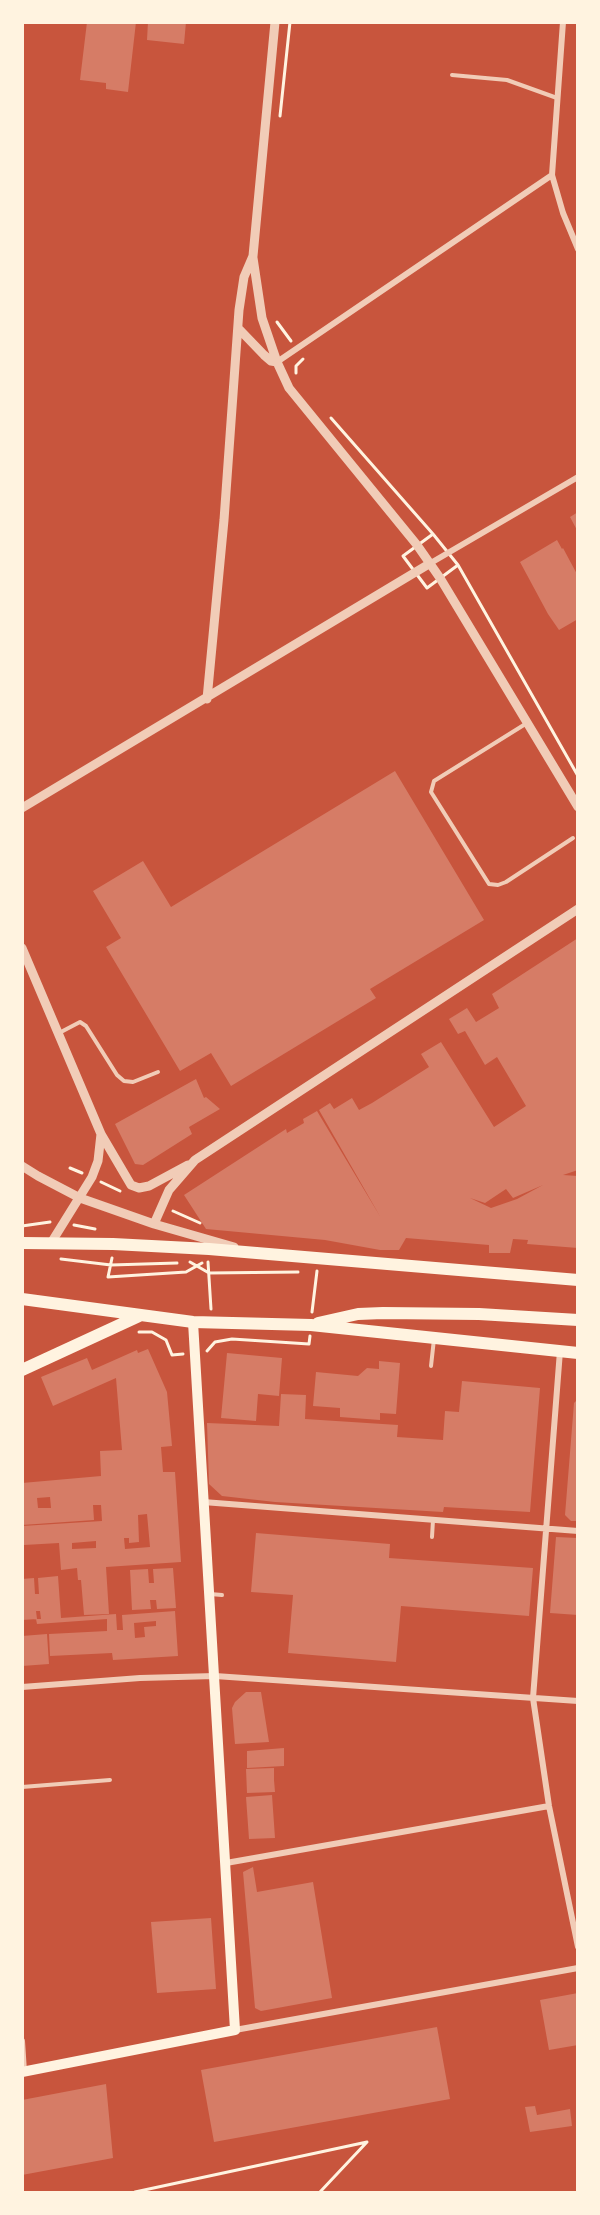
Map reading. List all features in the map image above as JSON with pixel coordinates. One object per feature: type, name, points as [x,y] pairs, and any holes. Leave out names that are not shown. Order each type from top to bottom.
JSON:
[{"type":"main road","points":[[22,1243],[114,1244],[259,1253],[578,1280]]},
{"type":"main road","points":[[22,1299],[192,1322],[310,1325],[578,1353]]},
{"type":"main road","points":[[310,1325],[358,1314],[382,1313],[478,1314],[578,1320]]},
{"type":"main road","points":[[22,1370],[140,1315]]},
{"type":"main road","points":[[23,2072],[235,2030],[192,1322]]},
{"type":"street","points":[[275,22],[253,256],[262,318],[277,362],[289,388],[417,545],[440,578],[578,807]]},
{"type":"street","points":[[563,22],[552,175],[563,213],[578,249]]},
{"type":"street","points":[[238,328],[264,355],[271,361],[277,362],[552,175]]},
{"type":"street","points":[[207,699],[224,520],[238,328],[244,277],[253,256]]},
{"type":"street","points":[[22,808],[578,477]]},
{"type":"street","points":[[22,948],[101,1134],[128,1180],[135,1187],[144,1188],[154,1185],[195,1160],[578,909]]},
{"type":"street","points":[[51,1243],[80,1198],[98,1161],[101,1134]]},
{"type":"street","points":[[154,1224],[170,1190],[195,1160]]},
{"type":"street","points":[[22,1166],[80,1198],[154,1224],[259,1253]]},
{"type":"street","points":[[560,1351],[533,1698],[549,1806],[578,1947]]},
{"type":"street","points":[[203,1502],[578,1532]]},
{"type":"street","points":[[22,1688],[140,1678],[215,1676],[578,1701]]},
{"type":"street","points":[[226,1863],[549,1806]]},
{"type":"street","points":[[235,2030],[578,1968]]},
{"type":"street","points":[[22,2042],[23,2072]]},
{"type":"lane","points":[[452,75],[507,80],[557,98]]},
{"type":"lane","points":[[528,723],[434,781],[431,792],[489,884],[498,885],[573,838]]},
{"type":"lane","points":[[58,1033],[80,1022],[86,1026],[117,1076],[124,1081],[133,1082],[158,1072]]},
{"type":"lane","points":[[431,1366],[434,1339]]},
{"type":"lane","points":[[432,1537],[434,1520]]},
{"type":"lane","points":[[209,1594],[222,1595]]},
{"type":"lane","points":[[22,1787],[110,1780]]},
{"type":"path","points":[[279,126],[290,22]]},
{"type":"path","points":[[296,374],[296,366],[303,358]]},
{"type":"path","points":[[331,418],[433,534]]},
{"type":"path","points":[[458,565],[578,776]]},
{"type":"path","points":[[56,1258],[111,1265],[179,1263]]},
{"type":"path","points":[[208,1260],[212,1323]]},
{"type":"path","points":[[190,1262],[209,1273],[317,1272]]},
{"type":"path","points":[[310,1325],[318,1266]]},
{"type":"path","points":[[206,1352],[215,1342],[232,1340],[309,1344]]},
{"type":"path","points":[[135,2193],[367,2142],[320,2193]]},
{"type":"building","points":[[87,22],[136,22],[128,92],[106,89],[106,83],[80,80]]},
{"type":"building","points":[[148,22],[186,22],[184,44],[147,40]]},
{"type":"building","points":[[578,512],[578,532],[570,517]]},
{"type":"building","points":[[557,540],[578,576],[578,619],[559,630],[520,562]]},
{"type":"building","points":[[395,771],[484,920],[370,989],[376,998],[231,1086],[211,1053],[180,1071],[106,947],[121,938],[93,891],[143,861],[171,907]]},
{"type":"building","points":[[578,938],[578,1170],[563,1175],[578,1176],[578,1248],[527,1244],[528,1240],[513,1239],[510,1253],[489,1253],[489,1245],[406,1238],[399,1250],[380,1250],[325,1240],[206,1229],[184,1195],[286,1129],[287,1133],[304,1123],[303,1119],[317,1111],[381,1218],[319,1110],[330,1103],[334,1109],[352,1098],[359,1110],[372,1103],[429,1067],[421,1054],[441,1042],[494,1127],[526,1106],[497,1057],[485,1065],[465,1031],[458,1034],[449,1019],[467,1008],[476,1022],[499,1008],[492,994]],"holes":[[[543,1185],[517,1199],[491,1208],[470,1198],[485,1203],[506,1189],[513,1198]]]},
{"type":"building","points":[[196,1079],[204,1098],[206,1097],[220,1109],[189,1127],[192,1134],[143,1165],[135,1164],[115,1124]]},
{"type":"building","points":[[148,1349],[167,1392],[172,1446],[161,1447],[163,1472],[175,1472],[181,1562],[106,1567],[109,1614],[84,1615],[81,1580],[78,1580],[77,1568],[61,1570],[59,1543],[24,1545],[22,1526],[102,1521],[101,1505],[93,1505],[94,1520],[22,1525],[22,1483],[101,1476],[100,1451],[122,1450],[116,1378],[53,1406],[41,1377],[87,1358],[92,1370],[137,1350],[138,1353]],"holes":[[[50,1497],[51,1508],[38,1508],[37,1498]],[[147,1514],[150,1547],[125,1549],[124,1538],[129,1538],[129,1543],[139,1542],[138,1515]],[[96,1541],[96,1548],[72,1549],[72,1543]]]},
{"type":"building","points":[[227,1353],[282,1358],[279,1396],[258,1394],[256,1421],[221,1418]]},
{"type":"building","points":[[379,1361],[400,1363],[396,1414],[380,1413],[380,1420],[340,1417],[340,1408],[313,1406],[316,1372],[358,1376],[367,1368],[379,1369]]},
{"type":"building","points":[[462,1381],[540,1388],[530,1512],[444,1507],[443,1512],[275,1502],[222,1496],[209,1484],[207,1423],[279,1426],[281,1394],[306,1395],[305,1419],[398,1425],[397,1437],[443,1440],[445,1411],[459,1412]]},
{"type":"building","points":[[578,1399],[578,1521],[571,1521],[565,1515],[574,1403]]},
{"type":"building","points":[[256,1533],[390,1544],[389,1558],[533,1568],[529,1616],[401,1606],[396,1662],[288,1653],[293,1595],[251,1592]]},
{"type":"building","points":[[556,1537],[578,1538],[578,1615],[550,1613]]},
{"type":"building","points":[[173,1568],[176,1608],[157,1609],[156,1600],[150,1600],[151,1609],[132,1610],[130,1570],[148,1569],[149,1583],[154,1583],[153,1569]]},
{"type":"building","points":[[58,1576],[61,1618],[116,1614],[117,1630],[123,1630],[122,1615],[175,1611],[178,1656],[113,1660],[112,1653],[50,1656],[49,1634],[107,1631],[107,1619],[37,1624],[36,1619],[22,1620],[22,1579],[34,1578],[35,1594],[39,1594],[38,1578]],"holes":[[[36,1611],[40,1611],[41,1619],[37,1619]],[[156,1621],[156,1626],[144,1627],[145,1637],[135,1638],[134,1623]]]},
{"type":"building","points":[[47,1634],[49,1664],[22,1666],[22,1636]]},
{"type":"building","points":[[246,1692],[261,1692],[269,1742],[235,1744],[232,1708]]},
{"type":"building","points":[[284,1748],[284,1766],[247,1768],[247,1751]]},
{"type":"building","points":[[274,1768],[275,1792],[247,1793],[246,1769]]},
{"type":"building","points":[[272,1795],[275,1838],[249,1839],[246,1797]]},
{"type":"building","points":[[253,1867],[257,1892],[313,1882],[332,1998],[261,2011],[255,2008],[243,1872]]},
{"type":"building","points":[[211,1918],[216,1989],[157,1993],[151,1922]]},
{"type":"building","points":[[578,1993],[578,2045],[549,2050],[540,2000]]},
{"type":"building","points":[[437,2027],[450,2099],[214,2142],[201,2070]]},
{"type":"building","points":[[106,2084],[113,2158],[22,2175],[22,2100]]},
{"type":"building","points":[[535,2106],[537,2115],[570,2109],[572,2126],[530,2132],[525,2107]]}]
